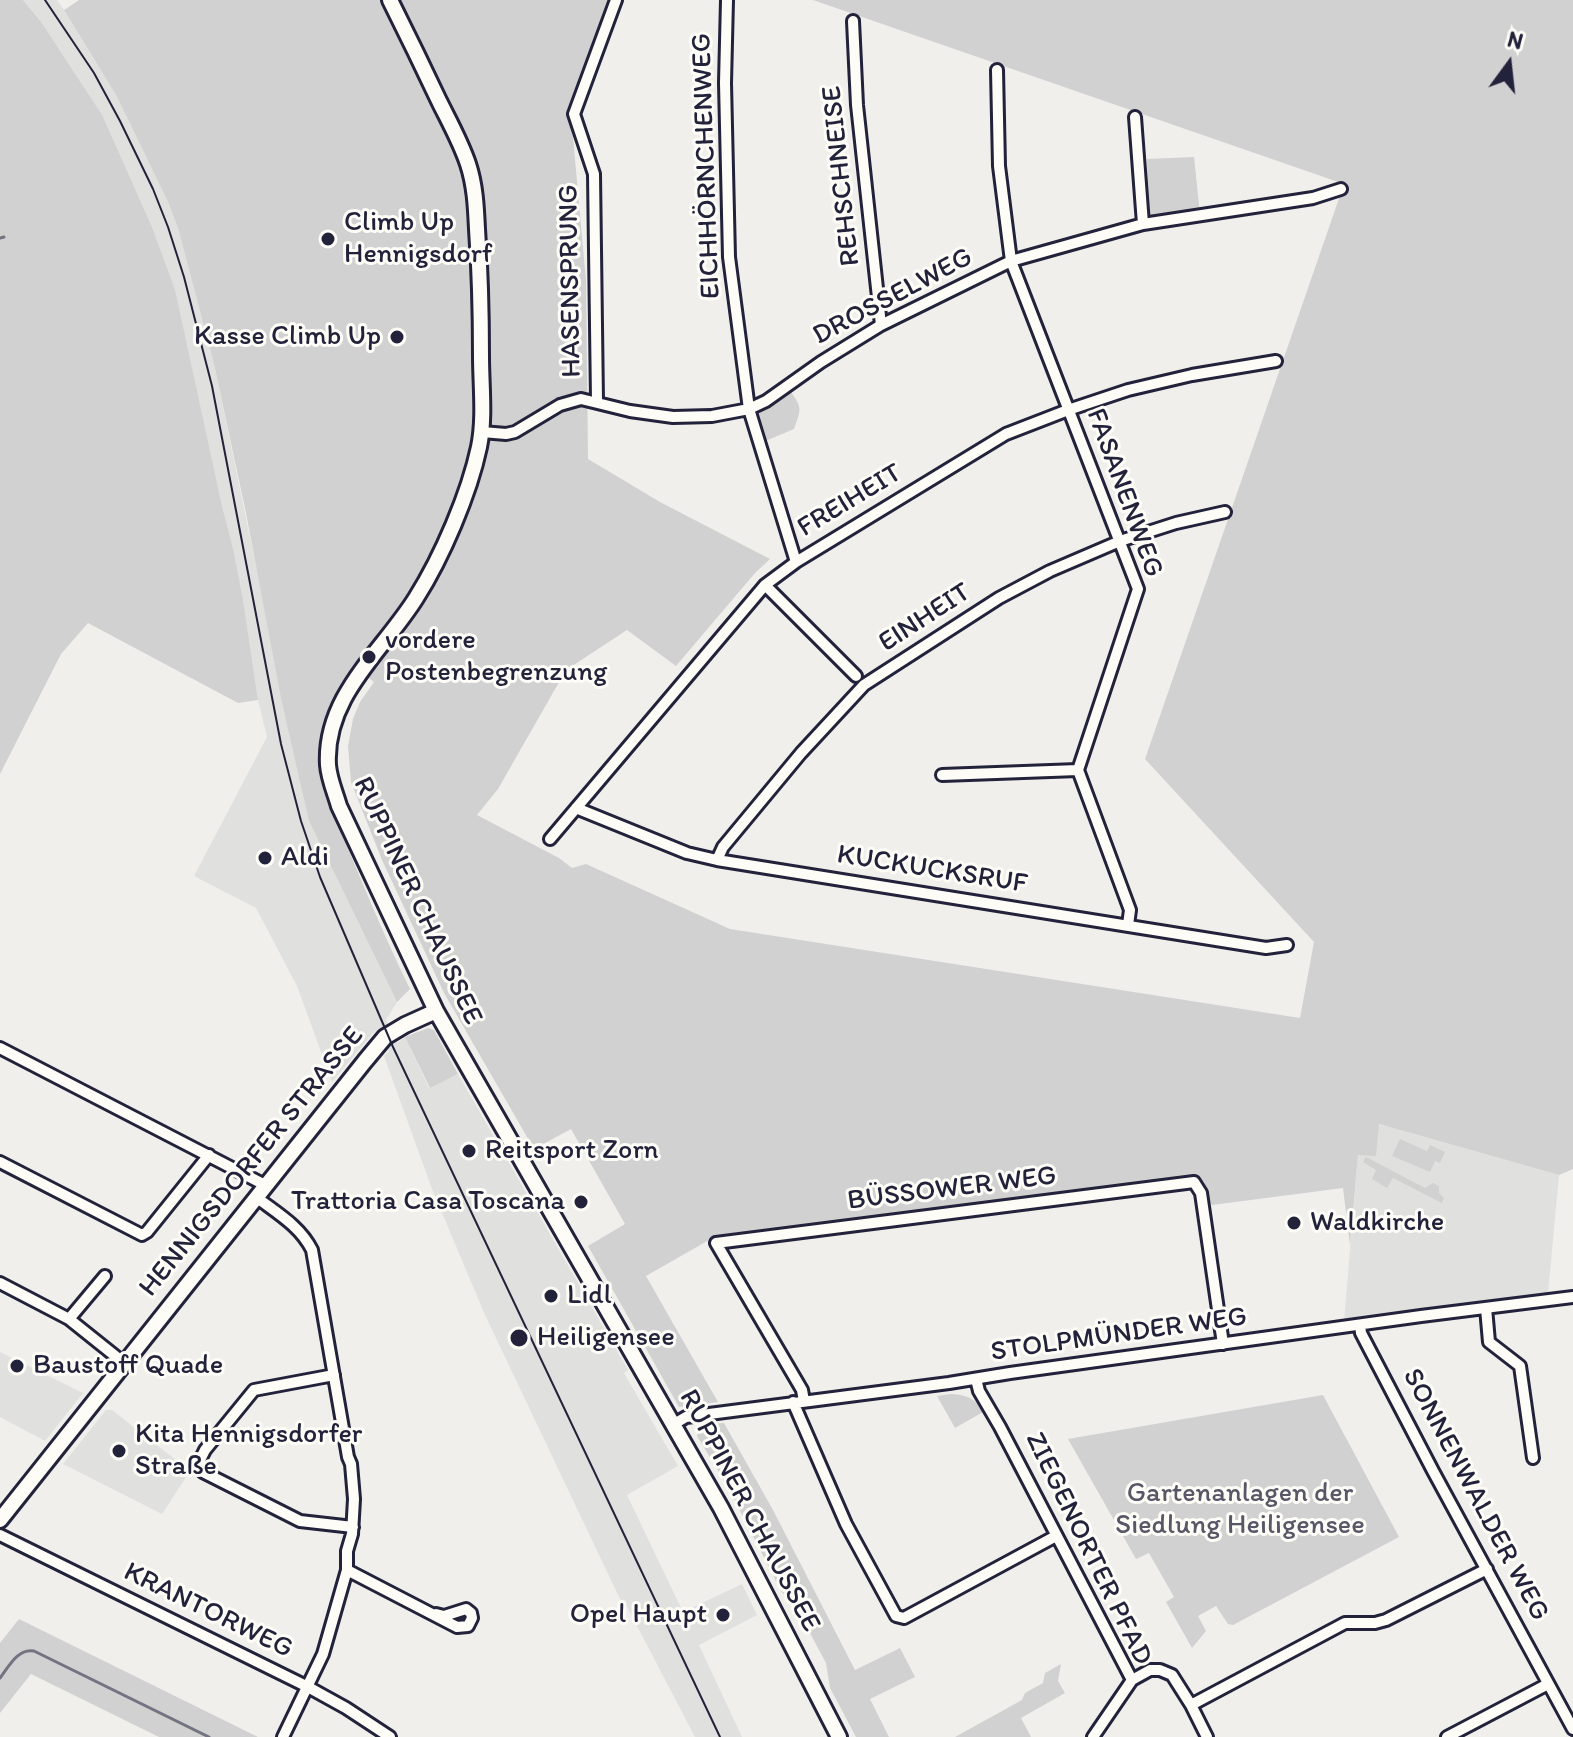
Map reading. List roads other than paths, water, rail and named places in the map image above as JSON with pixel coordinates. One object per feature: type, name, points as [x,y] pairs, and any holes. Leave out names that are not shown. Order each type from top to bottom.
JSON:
[{"type":"main road","name":"RUPPINER CHAUSSEE","points":[[390,0],[453,130],[472,179],[479,256],[482,432],[464,495],[430,573],[407,613],[351,686],[338,709],[331,730],[328,767],[339,806],[436,1011],[728,1521],[839,1737]]},
{"type":"main road","name":"HENNIGSDORFER STRASSE","points":[[0,1520],[385,1037],[436,1011]]},
{"type":"street","name":"HASENSPRUNG","points":[[597,401],[594,174],[574,114],[616,0]]},
{"type":"street","name":"EICHHÖRNCHENWEG","points":[[727,0],[725,83],[729,257],[749,409],[796,562]]},
{"type":"street","name":"REHSCHNEISE","points":[[853,21],[857,105],[881,325]]},
{"type":"street","name":"FASANENWEG","points":[[997,70],[999,166],[1011,261],[1138,589],[1078,770]]},
{"type":"street","points":[[1135,117],[1143,224]]},
{"type":"street","name":"DROSSELWEG","points":[[482,432],[515,432],[572,400],[581,399],[673,417],[712,416],[749,409],[881,325],[1011,261],[1143,224],[1313,198],[1341,189]]},
{"type":"street","name":"FREIHEIT","points":[[550,839],[765,585],[796,562],[1006,434],[1128,390],[1276,361]]},
{"type":"street","name":"EINHEIT","points":[[717,860],[723,847],[801,753],[864,685],[999,598],[1050,571],[1120,541],[1176,523],[1225,512]]},
{"type":"street","points":[[765,585],[856,676]]},
{"type":"street","points":[[942,775],[1078,770],[1130,910],[1128,925]]},
{"type":"street","name":"KUCKUCKSRUF","points":[[576,808],[674,848],[717,860],[1266,948],[1287,945]]},
{"type":"street","points":[[0,1048],[265,1185]]},
{"type":"street","points":[[0,1162],[142,1235],[209,1155]]},
{"type":"street","name":"BÜSSOWER WEG","points":[[799,1402],[802,1390],[716,1243],[1194,1182],[1201,1193],[1223,1344]]},
{"type":"street","points":[[256,1197],[295,1226],[312,1250],[351,1464],[354,1499],[347,1570],[329,1639],[283,1737]]},
{"type":"street","name":"HENNIGSDORFER STRASSE","points":[[69,1319],[105,1276]]},
{"type":"street","points":[[0,1283],[69,1319],[124,1363]]},
{"type":"street","name":"STOLPMÜNDER WEG","points":[[674,1424],[686,1417],[1573,1297]]},
{"type":"street","points":[[1486,1308],[1489,1342],[1520,1366],[1533,1458]]},
{"type":"street","name":"SONNENWALDER WEG","points":[[1360,1325],[1361,1333],[1433,1471],[1573,1729]]},
{"type":"street","points":[[334,1375],[254,1390],[205,1450],[198,1464],[203,1472],[291,1517],[309,1523],[353,1527]]},
{"type":"street","name":"ZIEGENORTER PFAD","points":[[976,1379],[979,1391],[1132,1680],[1093,1737]]},
{"type":"street","points":[[799,1402],[846,1524],[896,1616],[904,1618],[1056,1536]]},
{"type":"street","name":"KRANTORWEG","points":[[0,1535],[308,1687],[390,1737]]},
{"type":"street","points":[[1191,1705],[1345,1623],[1386,1620],[1487,1569]]},
{"type":"street","points":[[347,1570],[436,1614]]},
{"type":"street","points":[[1132,1680],[1150,1670],[1172,1675],[1207,1737]]},
{"type":"street","points":[[1447,1737],[1548,1684]]},
{"type":"waterway","points":[[0,238],[4,237]]},
{"type":"waterway","points":[[0,1678],[19,1655],[34,1651],[209,1737]]},
{"type":"tram line","points":[[45,0],[94,73],[120,121],[153,189],[184,277],[212,386],[281,744],[301,821],[320,877],[393,1047],[720,1737]]},
{"type":"place","name":"Climb Up Hennigsdorf","points":[[328,239]]},
{"type":"place","name":"Kasse Climb Up","points":[[397,337]]},
{"type":"place","name":"vordere Postenbegrenzung","points":[[369,657]]},
{"type":"place","name":"Aldi","points":[[265,858]]},
{"type":"place","name":"Reitsport Zorn","points":[[469,1151]]},
{"type":"place","name":"Trattoria Casa Toscana","points":[[581,1202]]},
{"type":"place","name":"Waldkirche","points":[[1294,1223]]},
{"type":"place","name":"Lidl","points":[[551,1296]]},
{"type":"place","name":"Heiligensee","points":[[519,1338]]},
{"type":"place","name":"Baustoff Quade","points":[[17,1366]]},
{"type":"place","name":"Kita Hennigsdorfer Straße","points":[[119,1451]]},
{"type":"place","name":"Opel Haupt","points":[[723,1615]]},
{"type":"park label","name":"Gartenanlagen der Siedlung Heiligensee","points":[[1240,1510]]}]
